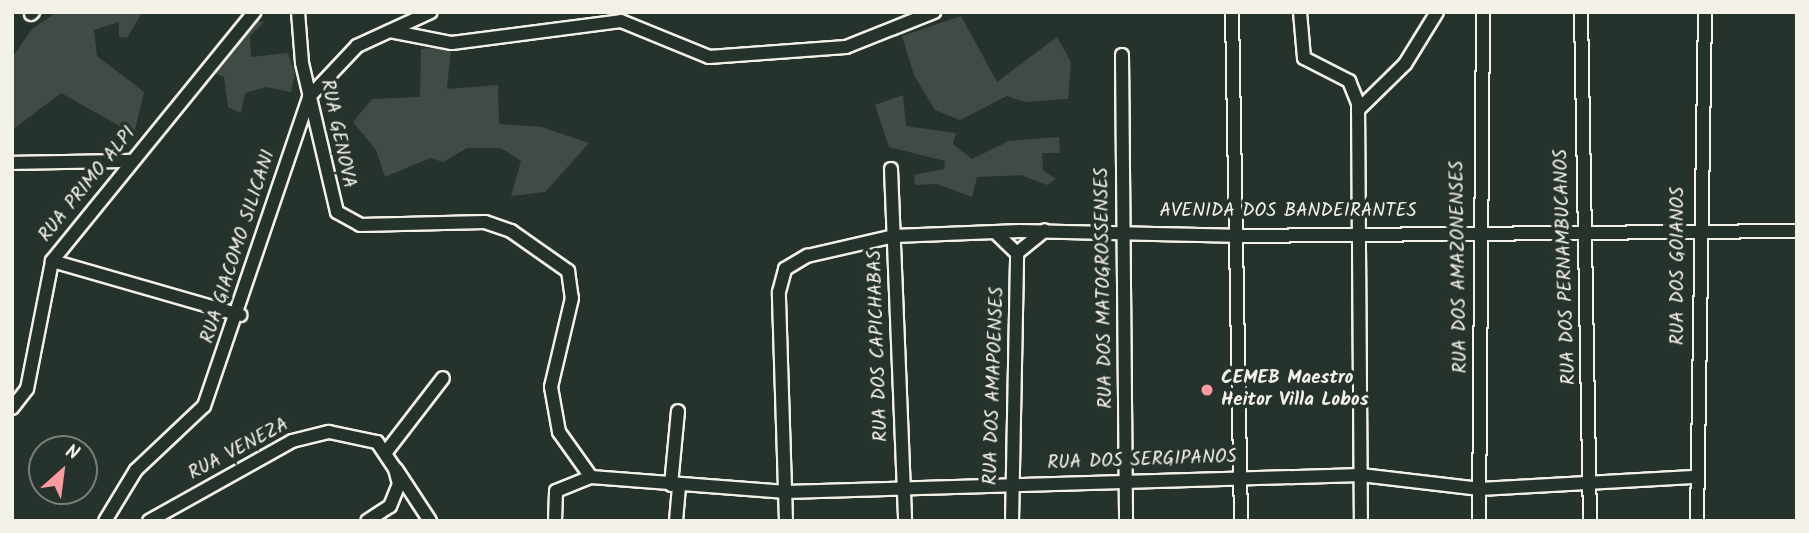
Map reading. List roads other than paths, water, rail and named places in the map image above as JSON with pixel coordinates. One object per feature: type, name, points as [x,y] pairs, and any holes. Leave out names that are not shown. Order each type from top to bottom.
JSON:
[{"type":"street","name":"RUA PRIMO ALPI","points":[[12,408],[27,389],[40,296],[52,261],[254,12]]},
{"type":"street","name":"RUA GENOVA","points":[[298,12],[309,97],[330,196],[346,220],[485,222],[511,231],[568,271],[572,298],[552,359],[552,397],[567,448],[591,477]]},
{"type":"street","name":"RUA GIACOMO SILICANI","points":[[105,521],[136,470],[204,406],[240,315],[309,97],[345,55],[431,12]]},
{"type":"street","points":[[390,31],[452,43],[621,21],[709,57],[846,47],[934,12]]},
{"type":"street","points":[[1232,12],[1230,31],[1241,521]]},
{"type":"street","points":[[1300,12],[1304,58],[1349,81],[1358,110],[1360,521]]},
{"type":"street","points":[[1358,110],[1405,64],[1437,12]]},
{"type":"street","name":"RUA DOS AMAZONENSES","points":[[1479,521],[1477,231],[1482,12]]},
{"type":"street","name":"RUA DOS PERNAMBUCANOS","points":[[1581,12],[1591,356],[1586,480],[1590,521]]},
{"type":"street","name":"RUA DOS GOIANOS","points":[[1697,521],[1693,477],[1697,232],[1705,12]]},
{"type":"street","name":"RUA DOS MATOGROSSENSES","points":[[1122,55],[1126,521]]},
{"type":"street","points":[[12,163],[131,161]]},
{"type":"street","name":"RUA DOS CAPICHABAS","points":[[891,169],[905,521]]},
{"type":"street","points":[[995,232],[1017,253],[1045,230]]},
{"type":"street","name":"AVENIDA DOS BANDEIRANTES","points":[[786,492],[779,292],[785,269],[807,256],[894,236],[1045,230],[1122,230],[1234,236],[1477,231],[1586,234],[1797,231]]},
{"type":"street","name":"RUA DOS AMAPOENSES","points":[[1012,521],[1010,485],[1017,253]]},
{"type":"street","points":[[52,261],[240,315]]},
{"type":"street","points":[[430,521],[386,452],[443,378]]},
{"type":"street","points":[[676,521],[678,411]]},
{"type":"street","name":"RUA VENEZA","points":[[158,518],[310,435],[365,435],[386,452]]},
{"type":"street","points":[[367,521],[390,506],[399,484],[395,469]]},
{"type":"street","name":"RUA DOS SERGIPANOS","points":[[591,477],[786,492],[904,491],[1010,485],[1361,475],[1480,489],[1586,480],[1693,477]]},
{"type":"street","points":[[555,521],[556,491],[591,477]]},
{"type":"street","points":[[786,492],[786,521]]},
{"type":"place","name":"CEMEB Maestro Heitor Villa Lobos","points":[[1207,390]]}]
